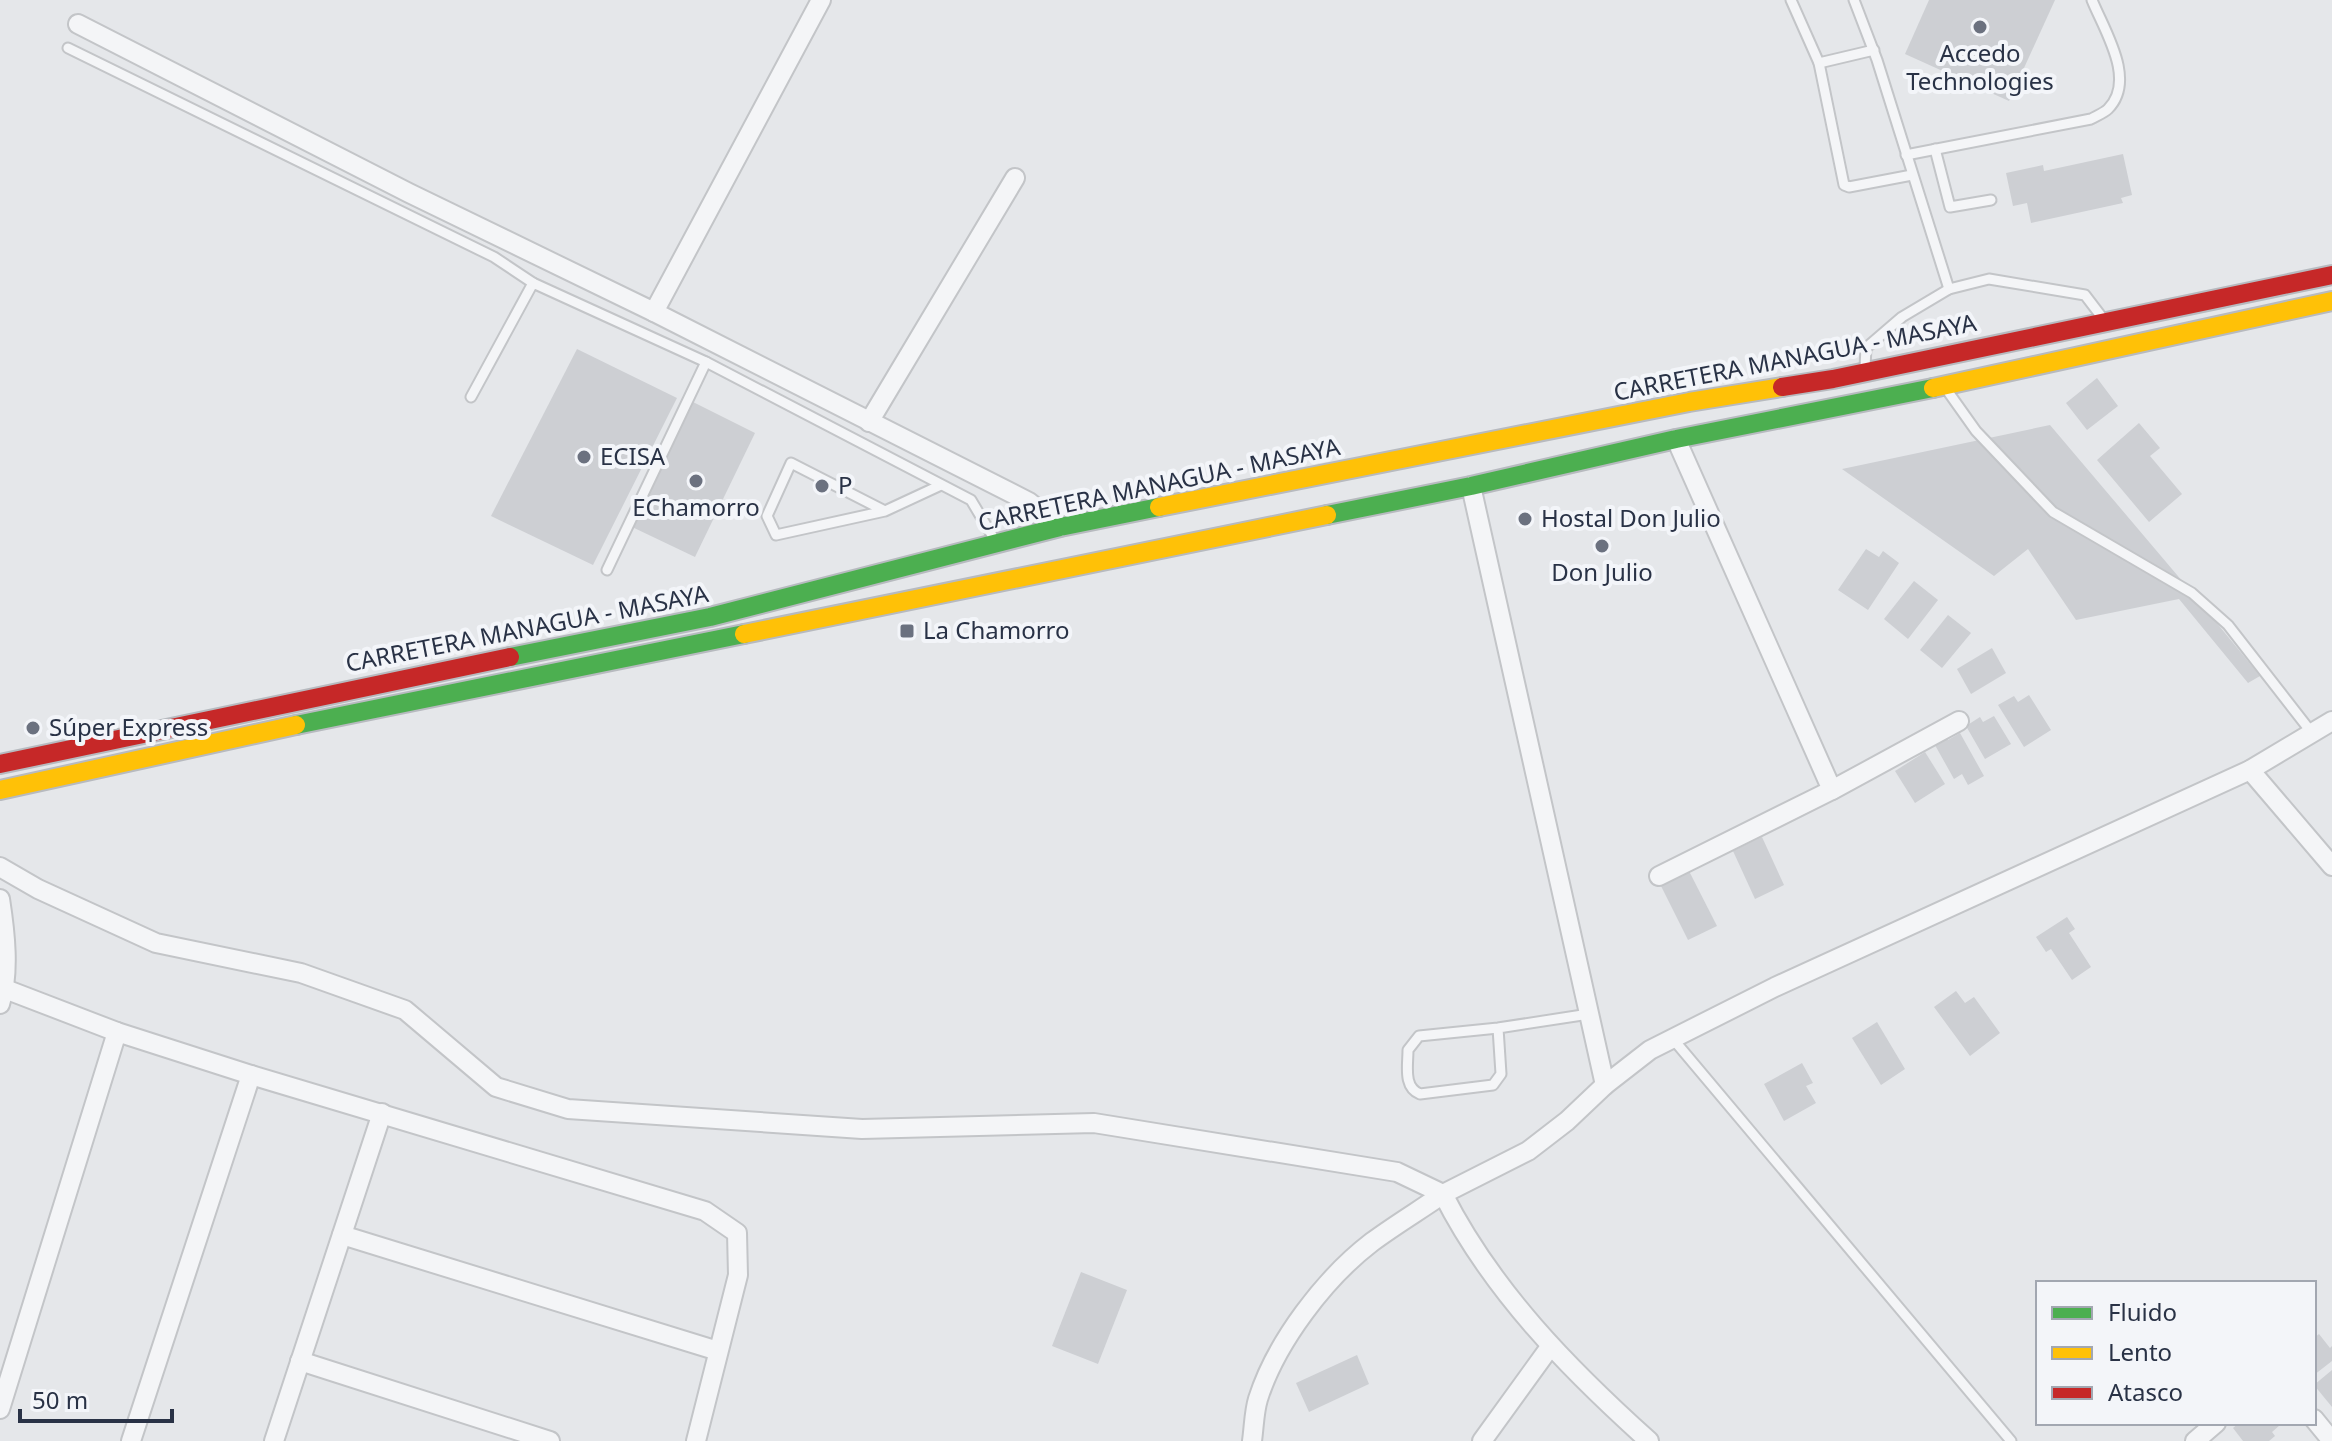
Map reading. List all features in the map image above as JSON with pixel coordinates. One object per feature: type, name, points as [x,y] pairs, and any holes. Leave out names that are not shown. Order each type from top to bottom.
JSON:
[{"type":"highway","name":"CARRETERA MANAGUA - MASAYA","points":[[0,764],[710,617],[1060,527],[1689,402],[1865,372],[2332,275]]},
{"type":"highway","name":"CARRETERA MANAGUA - MASAYA","points":[[0,790],[307,723],[1471,486],[1676,439],[1887,398],[2332,301]]},
{"type":"street","points":[[654,312],[821,0]]},
{"type":"street","points":[[78,24],[1029,502],[1060,527]]},
{"type":"street","points":[[869,422],[1015,178]]},
{"type":"street","points":[[1676,439],[1832,790]]},
{"type":"street","points":[[1471,486],[1605,1085]]},
{"type":"street","points":[[1659,876],[1832,790],[1959,721]]},
{"type":"street","points":[[1252,1441],[1257,1400],[1276,1356],[1317,1297],[1350,1260],[1443,1194],[1528,1151],[1650,1050],[1775,987],[2250,770],[2332,721]]},
{"type":"street","points":[[2250,770],[2332,866]]},
{"type":"street","points":[[0,867],[38,889],[156,943],[301,973],[405,1010],[496,1087],[568,1109],[862,1129],[1094,1123],[1397,1172],[1443,1194],[1464,1235],[1550,1347],[1649,1441]]},
{"type":"street","points":[[0,899],[2,997],[705,1211],[737,1233],[738,1275],[696,1441]]},
{"type":"street","points":[[0,1409],[117,1032]]},
{"type":"street","points":[[131,1441],[251,1075]]},
{"type":"street","points":[[274,1441],[382,1113]]},
{"type":"street","points":[[342,1235],[718,1351]]},
{"type":"street","points":[[1482,1441],[1550,1347]]},
{"type":"street","points":[[300,1361],[550,1441]]},
{"type":"street","points":[[2316,1421],[2332,1441]]},
{"type":"street","points":[[2195,1441],[2214,1425]]},
{"type":"lane","points":[[1791,0],[1819,63],[1844,185],[1849,187],[1912,175]]},
{"type":"lane","points":[[1854,0],[1874,50],[1949,289]]},
{"type":"lane","points":[[1906,155],[2091,119],[2109,109],[2118,91],[2120,67],[2092,0]]},
{"type":"lane","points":[[68,48],[494,257],[533,283],[706,362],[971,500],[996,543]]},
{"type":"lane","points":[[1819,63],[1874,50]]},
{"type":"lane","points":[[1935,149],[1950,207],[1991,200]]},
{"type":"lane","points":[[1865,372],[1866,348],[1902,317],[1949,289],[1989,279],[2085,295],[2105,322]]},
{"type":"lane","points":[[471,397],[533,283]]},
{"type":"lane","points":[[607,570],[706,362]]},
{"type":"lane","points":[[1942,384],[1976,431],[2053,512],[2192,593],[2228,625],[2312,733]]},
{"type":"lane","points":[[885,511],[791,463],[767,516],[776,535],[885,511],[941,485]]},
{"type":"lane","points":[[1498,1028],[1501,1074],[1493,1085],[1420,1094],[1408,1084],[1408,1050],[1412,1041],[1419,1036],[1589,1014]]},
{"type":"lane","points":[[1673,1039],[2011,1441]]},
{"type":"building","name":"Accedo Technologies","points":[[1929,0],[2055,0],[2009,101],[1905,54]]},
{"type":"building","points":[[2123,154],[2132,195],[2121,198],[2123,203],[2031,223],[2027,203],[2013,206],[2006,173],[2043,165],[2044,171]]},
{"type":"building","name":"ECISA","points":[[577,349],[677,398],[593,565],[491,516]]},
{"type":"building","points":[[2097,378],[2118,406],[2087,430],[2066,403]]},
{"type":"building","points":[[691,401],[755,433],[695,557],[630,526]]},
{"type":"building","points":[[2139,423],[2160,448],[2150,456],[2182,494],[2149,522],[2097,460]]},
{"type":"building","points":[[2050,425],[2260,676],[2248,683],[2179,599],[2076,620],[2028,549],[1994,576],[1842,469]]},
{"type":"building","points":[[1866,549],[1879,557],[1883,551],[1899,563],[1868,610],[1838,590]]},
{"type":"building","points":[[1914,581],[1938,600],[1908,639],[1884,619]]},
{"type":"building","points":[[1948,615],[1971,633],[1942,668],[1920,650]]},
{"type":"building","points":[[1992,648],[2006,673],[1971,694],[1957,669]]},
{"type":"building","points":[[2029,695],[2051,730],[2024,747],[1998,705],[2014,696],[2018,702]]},
{"type":"building","points":[[1994,716],[2011,744],[1985,759],[1966,726],[1980,717],[1983,722]]},
{"type":"building","points":[[1944,731],[1948,740],[1960,733],[1984,776],[1968,785],[1962,774],[1954,779],[1931,738]]},
{"type":"building","points":[[1925,752],[1945,784],[1915,803],[1895,771]]},
{"type":"building","points":[[1762,837],[1784,885],[1755,899],[1733,851]]},
{"type":"building","points":[[1689,871],[1717,926],[1688,940],[1661,886]]},
{"type":"building","points":[[2067,917],[2075,929],[2069,933],[2091,967],[2072,980],[2051,949],[2046,952],[2036,937]]},
{"type":"building","points":[[1956,991],[1965,1003],[1974,997],[2000,1033],[1970,1056],[1934,1007]]},
{"type":"building","points":[[1877,1022],[1905,1069],[1881,1085],[1852,1038]]},
{"type":"building","points":[[1802,1063],[1813,1083],[1806,1086],[1816,1103],[1784,1121],[1764,1084]]},
{"type":"building","points":[[1081,1272],[1127,1290],[1098,1364],[1052,1346]]},
{"type":"building","points":[[2319,1334],[2330,1348],[2332,1346],[2332,1361],[2316,1373],[2316,1336]]},
{"type":"building","points":[[1357,1355],[1369,1384],[1309,1412],[1296,1383]]},
{"type":"building","points":[[2332,1370],[2332,1407],[2316,1387],[2316,1383]]},
{"type":"building","points":[[2237,1425],[2280,1425],[2272,1432],[2275,1436],[2269,1441],[2243,1441],[2233,1428]]},
{"type":"traffic: fast","points":[[1327,515],[1676,439],[1933,388]]},
{"type":"traffic: fast","points":[[510,657],[710,617],[1060,527],[1159,507]]},
{"type":"traffic: fast","points":[[296,725],[744,634]]},
{"type":"traffic: slow","points":[[1933,388],[2332,301]]},
{"type":"traffic: slow","points":[[1159,507],[1689,402],[1782,387]]},
{"type":"traffic: slow","points":[[744,634],[1327,515]]},
{"type":"traffic: slow","points":[[0,790],[296,725]]},
{"type":"traffic: jam","points":[[1782,387],[2332,275]]},
{"type":"traffic: jam","points":[[0,764],[510,657]]},
{"type":"place","name":"Accedo Technologies","points":[[1980,27]]},
{"type":"place","name":"ECISA","points":[[584,457]]},
{"type":"place","name":"EChamorro","points":[[696,481]]},
{"type":"place","name":"P","points":[[822,486]]},
{"type":"place","name":"Hostal Don Julio","points":[[1525,519]]},
{"type":"place","name":"Don Julio","points":[[1602,546]]},
{"type":"place","name":"La Chamorro","points":[[907,631]]},
{"type":"place","name":"Súper Express","points":[[33,728]]}]
